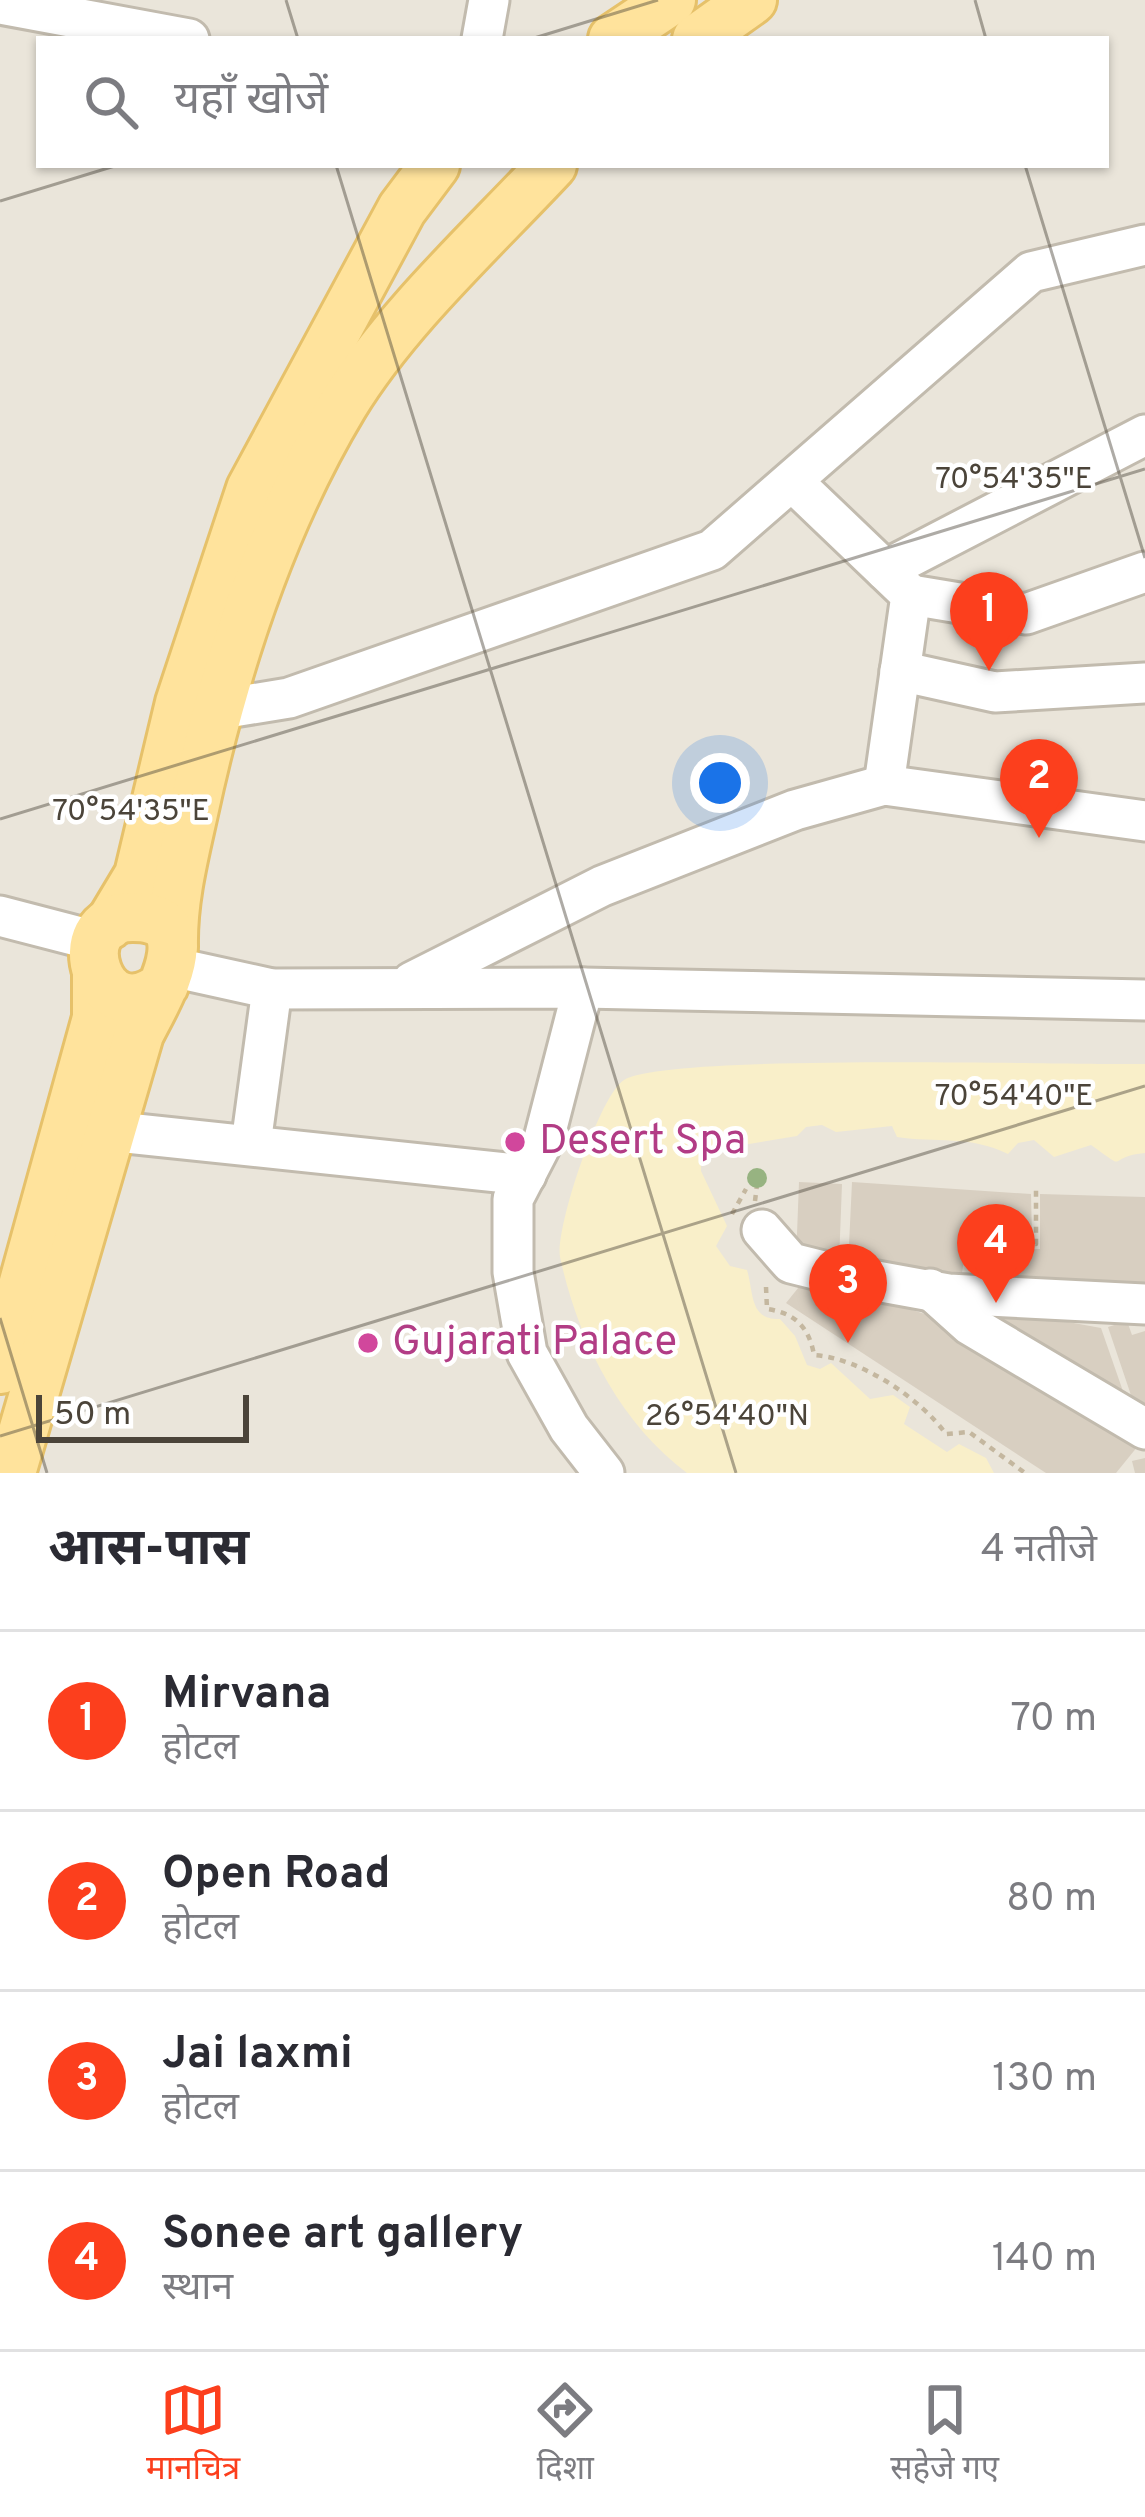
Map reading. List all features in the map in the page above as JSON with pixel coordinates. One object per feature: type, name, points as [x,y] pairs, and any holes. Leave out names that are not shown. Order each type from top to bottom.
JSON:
[{"type":"main road","points":[[617,36],[671,0]]},
{"type":"main road","points":[[701,36],[752,0]]},
{"type":"main road","points":[[0,1369],[97,1018],[100,947],[139,875],[180,703],[250,489],[401,208],[432,168]]},
{"type":"main road","points":[[11,1473],[108,1131],[139,1034],[170,966],[176,895],[215,710],[289,509],[345,402],[473,248],[511,187],[546,168]]},
{"type":"main road","points":[[401,208],[401,236],[407,252],[423,264],[443,266],[473,248]]},
{"type":"main road","points":[[121,918],[146,919],[158,925],[170,966],[153,993],[128,998],[115,994],[100,947],[121,918]]},
{"type":"street","points":[[483,36],[489,0]]},
{"type":"street","points":[[0,4],[173,36]]},
{"type":"street","points":[[215,710],[289,698],[712,550],[1031,272],[1145,245]]},
{"type":"street","points":[[898,583],[1145,435]]},
{"type":"street","points":[[793,482],[898,583],[1026,614],[1145,572]]},
{"type":"street","points":[[884,785],[900,671],[898,583]]},
{"type":"street","points":[[900,671],[995,692],[1145,683]]},
{"type":"street","points":[[401,987],[602,886],[795,810],[884,785],[1145,821]]},
{"type":"street","points":[[0,916],[100,947]]},
{"type":"street","points":[[170,966],[272,989],[583,988],[1145,1000]]},
{"type":"street","points":[[583,988],[544,1139],[513,1199],[512,1272],[527,1353],[569,1428],[604,1473]]},
{"type":"street","points":[[251,1144],[272,989]]},
{"type":"street","points":[[108,1131],[526,1174]]},
{"type":"street","points":[[747,1229],[791,1263],[946,1292],[1145,1304]]},
{"type":"street","points":[[946,1292],[970,1324],[1145,1429]]},
{"type":"path","points":[[946,1292],[974,1238],[1036,1244],[1036,1188]]},
{"type":"path","points":[[746,1189],[731,1207],[747,1229]]},
{"type":"path","points":[[766,1272],[766,1309],[786,1311],[811,1334],[814,1355],[834,1356],[927,1409],[946,1434],[969,1432],[1025,1473]]},
{"type":"shaded area","points":[[0,0],[1145,0],[1145,1473],[0,1473]]},
{"type":"sand","points":[[787,1063],[1145,1064],[1145,1153],[1118,1161],[1091,1145],[1054,1157],[1034,1140],[1018,1143],[1008,1154],[966,1142],[897,1137],[892,1126],[836,1132],[822,1125],[806,1127],[797,1136],[743,1145],[718,1143],[701,1157],[701,1171],[727,1226],[716,1246],[730,1266],[747,1270],[758,1310],[780,1319],[795,1336],[807,1365],[820,1369],[831,1363],[870,1399],[893,1395],[910,1407],[904,1424],[947,1452],[959,1444],[986,1458],[994,1473],[687,1473],[641,1429],[605,1377],[578,1319],[560,1242],[591,1136],[624,1080],[713,1066]]},
{"type":"building","points":[[799,1182],[842,1184],[839,1262],[796,1260]]},
{"type":"building","points":[[852,1182],[1031,1194],[1032,1237],[968,1231],[960,1287],[848,1266]]},
{"type":"building","points":[[1040,1194],[1145,1197],[1145,1295],[970,1276],[1008,1250],[1040,1249]]},
{"type":"building","points":[[807,1277],[928,1315],[1027,1361],[1142,1441],[1116,1473],[1046,1473],[786,1303]]},
{"type":"building","points":[[970,1304],[1101,1328],[1125,1397]]},
{"type":"building","points":[[1127,1321],[1132,1335],[1145,1331],[1145,1411],[1137,1413],[1108,1327]]},
{"type":"building","points":[[1145,1458],[1145,1473],[1135,1473],[1132,1461]]},
{"type":"place","name":"Mirvana","points":[[989,671]]},
{"type":"place","name":"Open Road","points":[[1039,838]]},
{"type":"place","name":"Desert Spa","points":[[515,1142]]},
{"type":"place","name":"Sonee art gallery","points":[[996,1303]]},
{"type":"place","name":"Gujarati Palace","points":[[368,1343]]},
{"type":"place","name":"Jai laxmi","points":[[848,1343]]}]
